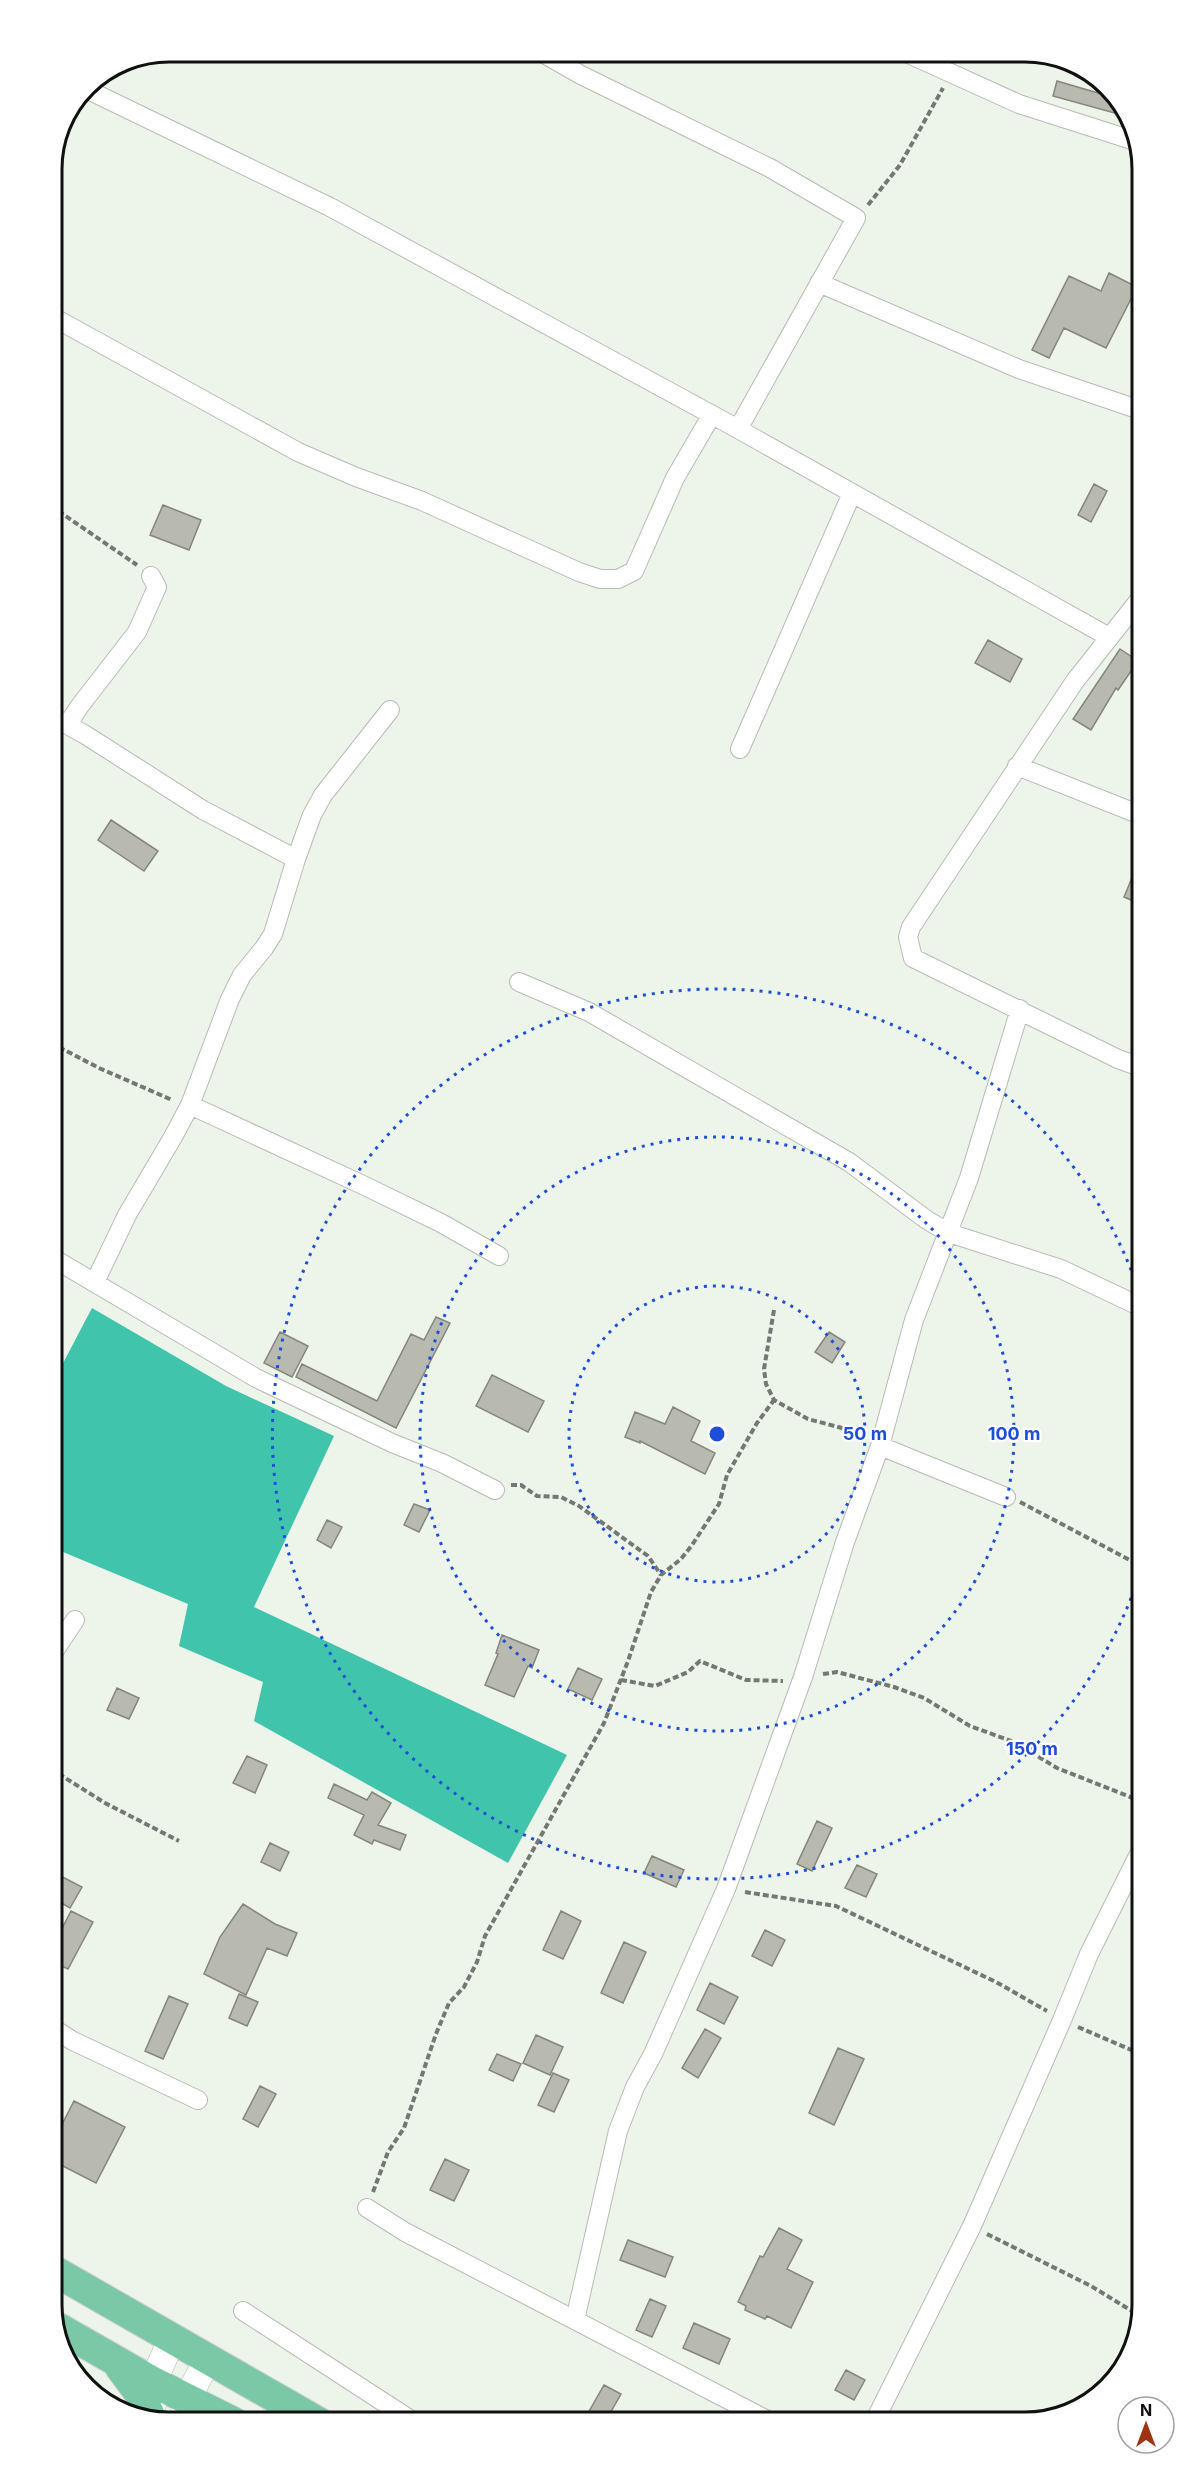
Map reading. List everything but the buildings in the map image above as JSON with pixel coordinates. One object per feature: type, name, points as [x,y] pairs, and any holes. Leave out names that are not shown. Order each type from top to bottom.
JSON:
[{"type":"main road","points":[[62,2275],[299,2411]]},
{"type":"main road","points":[[65,2332],[153,2382],[185,2411],[208,2359]]},
{"type":"main road","points":[[152,2410],[153,2382],[172,2339]]},
{"type":"main road","points":[[112,2358],[140,2394],[147,2409]]},
{"type":"street","points":[[560,62],[629,99],[770,168],[856,218],[738,429]]},
{"type":"street","points":[[924,62],[1019,104],[1128,139]]},
{"type":"street","points":[[93,93],[330,207],[738,429],[1109,637]]},
{"type":"street","points":[[819,283],[1019,369],[1132,407]]},
{"type":"street","points":[[62,322],[298,452],[356,477],[422,501],[579,572],[600,579],[618,579],[634,571],[675,478],[711,416]]},
{"type":"street","points":[[740,749],[852,493]]},
{"type":"street","points":[[62,718],[78,707],[137,632],[157,587],[151,576]]},
{"type":"street","points":[[1132,609],[1075,681],[1017,766],[911,927],[908,937],[913,958],[1132,1064]]},
{"type":"street","points":[[95,1282],[128,1215],[173,1137],[189,1104],[230,999],[242,975],[273,934],[312,815],[323,795],[390,710]]},
{"type":"street","points":[[62,722],[203,810],[296,859]]},
{"type":"street","points":[[1017,766],[1132,812]]},
{"type":"street","points":[[519,982],[589,1012],[849,1162],[927,1220],[950,1233],[1061,1269],[1132,1303]]},
{"type":"street","points":[[575,2320],[618,2131],[726,1889],[803,1677],[845,1542],[880,1446],[914,1320],[950,1233],[980,1144],[1020,1009]]},
{"type":"street","points":[[189,1104],[441,1223],[499,1256]]},
{"type":"street","points":[[62,1263],[256,1378],[392,1443],[442,1463],[495,1490]]},
{"type":"street","points":[[880,1446],[1006,1497]]},
{"type":"street","points":[[62,1640],[75,1620]]},
{"type":"street","points":[[879,2412],[972,2226],[1089,1954],[1132,1868]]},
{"type":"street","points":[[62,2034],[198,2100]]},
{"type":"street","points":[[366,2208],[413,2237],[751,2412]]},
{"type":"street","points":[[243,2311],[397,2411]]},
{"type":"path","points":[[856,218],[900,165],[951,75]]},
{"type":"path","points":[[62,514],[151,576]]},
{"type":"path","points":[[62,1049],[171,1100],[189,1104]]},
{"type":"path","points":[[774,1310],[764,1369],[766,1384],[774,1400],[808,1419],[842,1428],[880,1446]]},
{"type":"path","points":[[366,2208],[388,2152],[404,2128],[449,2003],[464,1987],[477,1962],[485,1936],[604,1723],[651,1592],[662,1575],[681,1559],[710,1518],[722,1495],[727,1475],[757,1423],[774,1400]]},
{"type":"path","points":[[495,1490],[507,1485],[521,1485],[537,1496],[561,1497],[579,1506],[648,1556],[662,1575]]},
{"type":"path","points":[[1006,1497],[1020,1502],[1132,1561]]},
{"type":"path","points":[[621,1680],[655,1686],[688,1672],[700,1661],[746,1680],[776,1682],[837,1672],[894,1687],[924,1698],[970,1726],[1014,1742],[1057,1768],[1132,1798]]},
{"type":"path","points":[[62,1776],[105,1803],[179,1841]]},
{"type":"path","points":[[726,1889],[836,1906],[996,1982],[1062,2020],[1132,2050]]},
{"type":"path","points":[[972,2226],[1042,2260],[1132,2311]]},
{"type":"shaded area","points":[[92,1308],[226,1386],[334,1436],[254,1607],[567,1755],[508,1863],[254,1721],[263,1682],[179,1646],[188,1604],[62,1552],[62,1365]]}]
